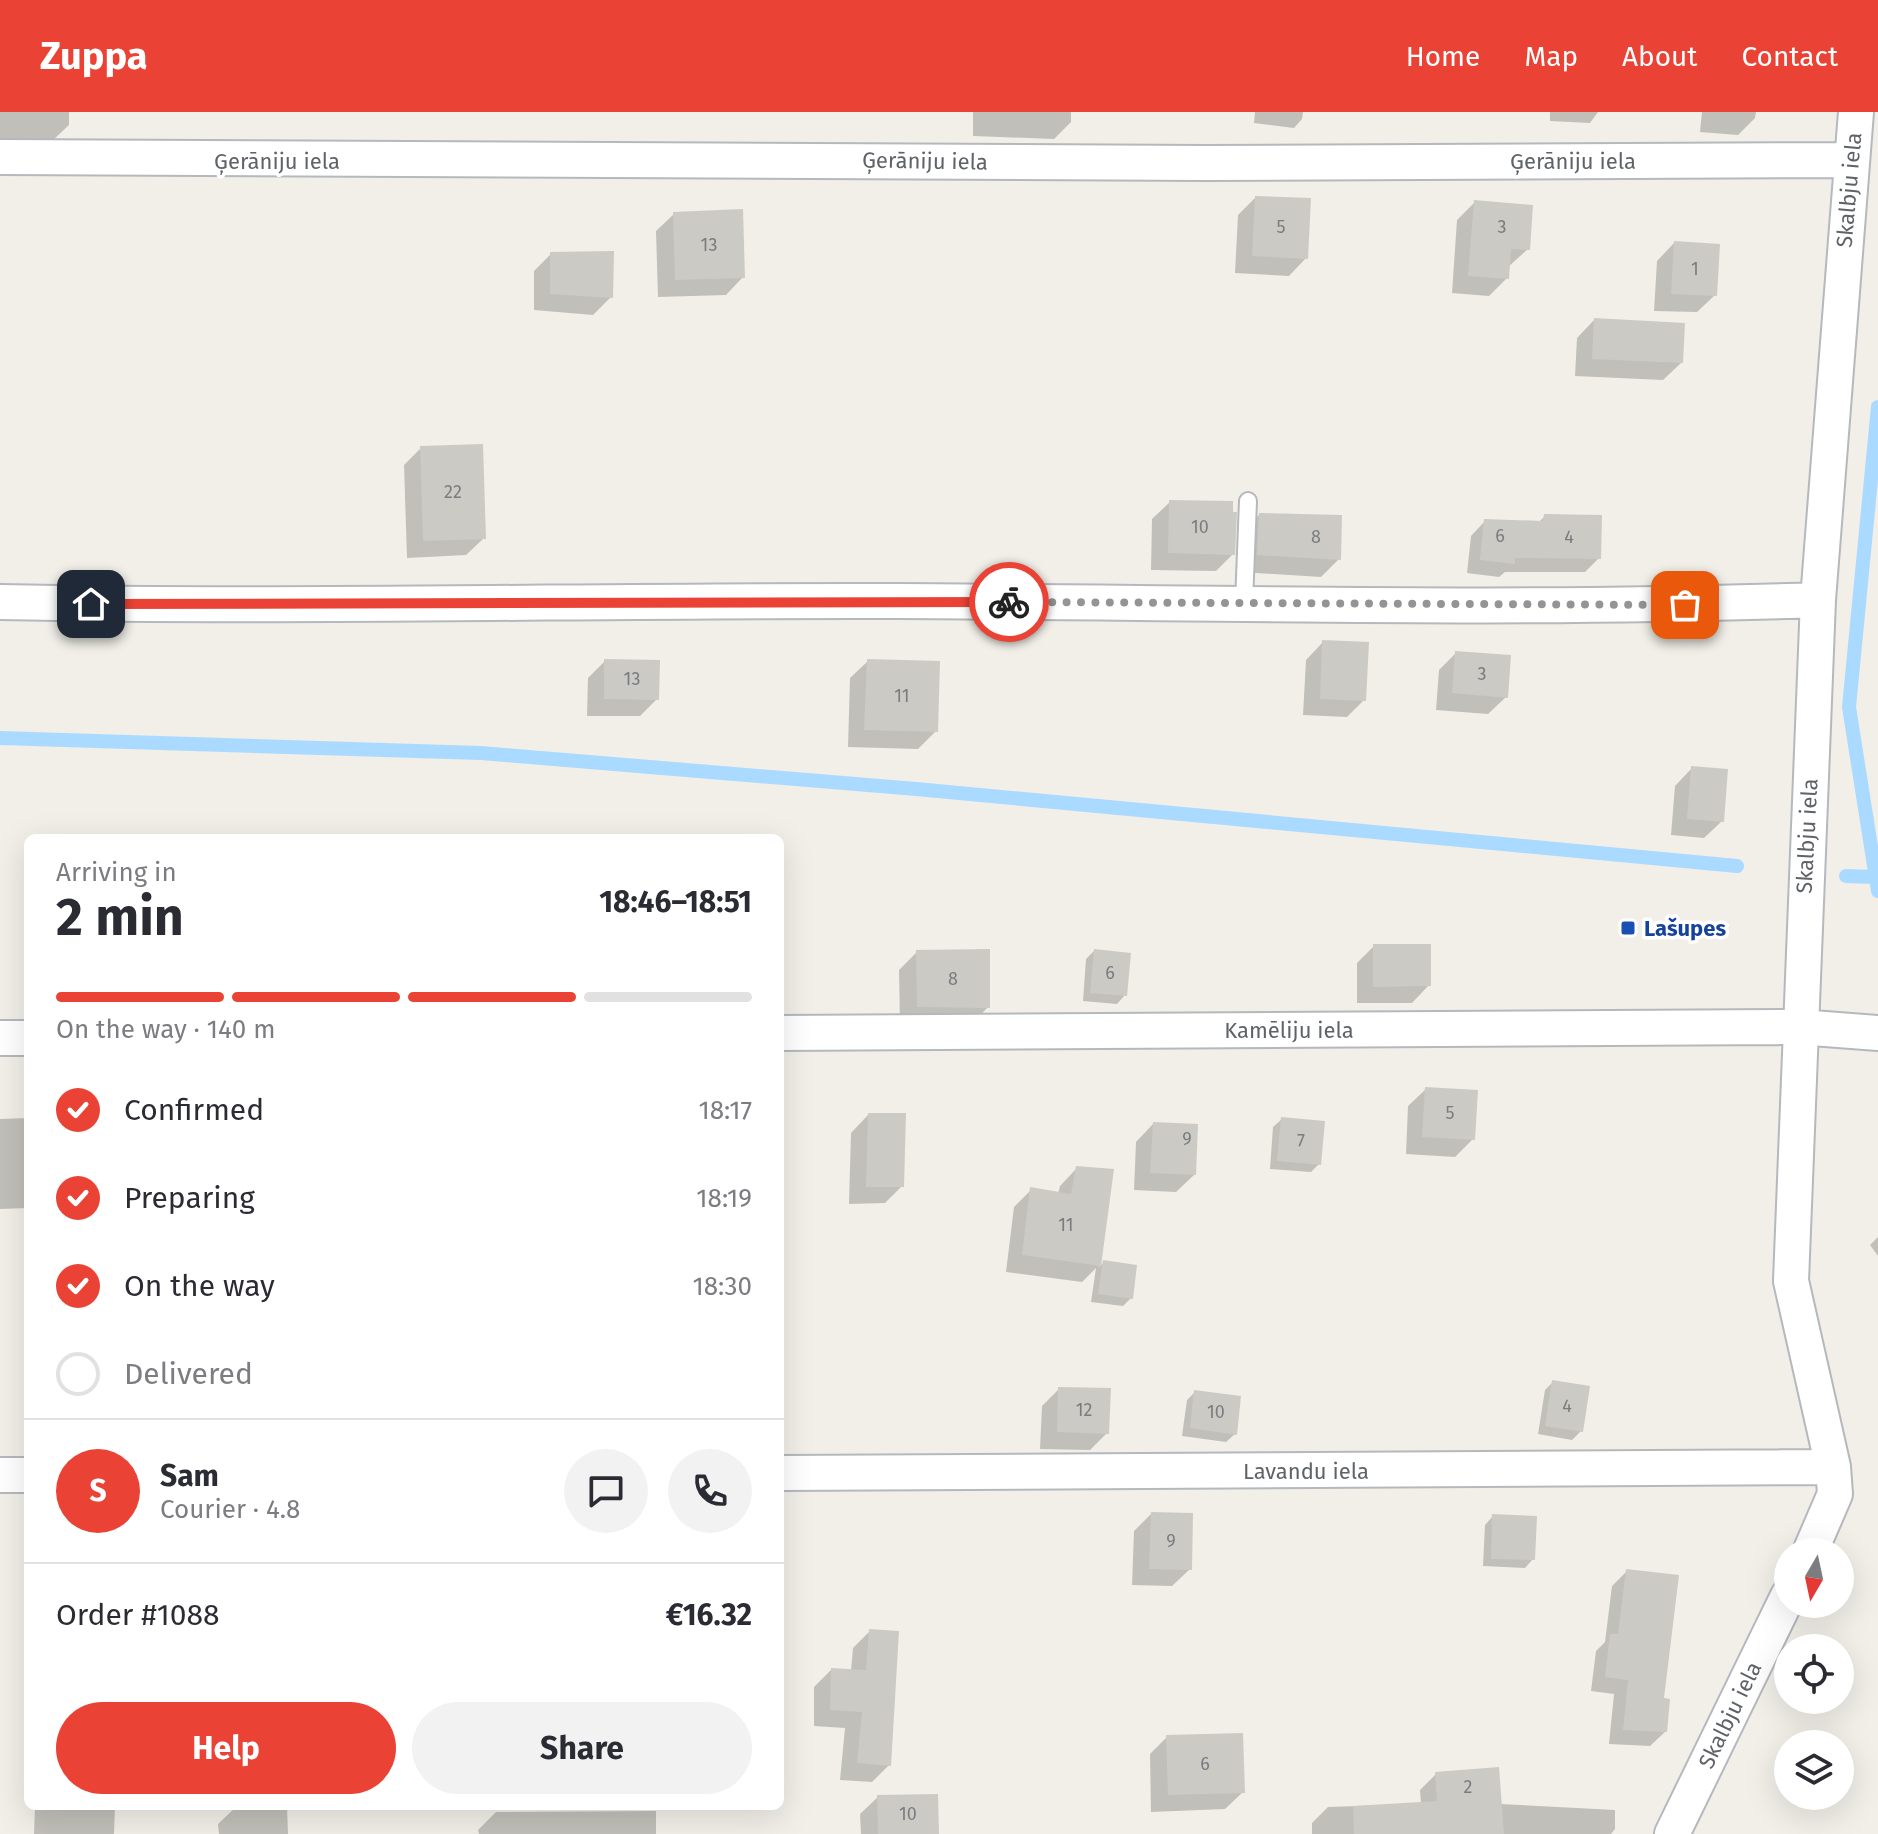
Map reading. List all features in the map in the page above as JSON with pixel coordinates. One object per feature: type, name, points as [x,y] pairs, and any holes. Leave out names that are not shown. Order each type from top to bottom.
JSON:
[{"type":"street","name":"Skalbju iela","points":[[1816,1538],[1835,1494],[1833,1467],[1791,1281],[1818,600],[1856,112]]},
{"type":"street","name":"Ģerāniju iela","points":[[0,157],[1205,163],[1851,160]]},
{"type":"street","points":[[0,602],[182,606],[395,601],[1685,605],[1818,600]]},
{"type":"street","name":"Kamēliju iela","points":[[784,1033],[1799,1027],[1878,1033]]},
{"type":"street","points":[[0,1038],[24,1038]]},
{"type":"street","name":"Lavandu iela","points":[[784,1473],[1833,1467]]},
{"type":"street","points":[[0,1475],[24,1475]]},
{"type":"street","name":"Skalbju iela","points":[[1672,1834],[1777,1618]]},
{"type":"lane","points":[[1244,603],[1248,501]]},
{"type":"building","points":[[1255,196],[1311,198],[1308,259],[1252,256]]},
{"type":"building","points":[[1474,200],[1533,205],[1530,250],[1511,249],[1509,279],[1468,276]]},
{"type":"building","points":[[743,209],[745,278],[675,280],[673,212]]},
{"type":"building","points":[[1674,241],[1720,244],[1717,296],[1671,294]]},
{"type":"building","points":[[614,251],[613,298],[550,294],[550,252]]},
{"type":"building","points":[[1594,318],[1685,323],[1683,363],[1592,359]]},
{"type":"building","points":[[483,444],[486,539],[423,541],[420,446]]},
{"type":"building","points":[[1169,500],[1233,501],[1233,512],[1237,512],[1235,555],[1168,553]]},
{"type":"building","points":[[1259,513],[1342,515],[1341,560],[1257,555]]},
{"type":"building","points":[[1544,514],[1602,515],[1601,559],[1515,558],[1515,564],[1480,560],[1484,519],[1543,521]]},
{"type":"building","points":[[1322,640],[1369,642],[1366,701],[1320,699]]},
{"type":"building","points":[[1455,651],[1511,655],[1508,698],[1452,693]]},
{"type":"building","points":[[604,659],[660,660],[659,700],[604,699]]},
{"type":"building","points":[[867,659],[940,661],[938,732],[864,730]]},
{"type":"building","points":[[1691,766],[1728,769],[1724,822],[1687,819]]},
{"type":"building","points":[[1373,944],[1431,944],[1431,986],[1373,987]]},
{"type":"building","points":[[990,949],[990,1008],[917,1007],[916,950]]},
{"type":"building","points":[[1094,949],[1131,953],[1127,996],[1090,993]]},
{"type":"building","points":[[1425,1087],[1478,1090],[1475,1140],[1422,1137]]},
{"type":"building","points":[[868,1113],[906,1113],[904,1187],[866,1187]]},
{"type":"building","points":[[1281,1117],[1325,1121],[1321,1165],[1277,1161]]},
{"type":"building","points":[[1153,1122],[1198,1124],[1196,1175],[1150,1173]]},
{"type":"building","points":[[1076,1166],[1114,1169],[1101,1266],[1022,1255],[1030,1187],[1071,1194]]},
{"type":"building","points":[[1103,1260],[1137,1265],[1133,1299],[1098,1294]]},
{"type":"building","points":[[1552,1380],[1590,1386],[1583,1432],[1545,1426]]},
{"type":"building","points":[[1058,1387],[1111,1388],[1109,1434],[1057,1432]]},
{"type":"building","points":[[1194,1390],[1241,1396],[1237,1435],[1190,1428]]},
{"type":"building","points":[[1151,1512],[1193,1513],[1192,1570],[1149,1569]]},
{"type":"building","points":[[1492,1514],[1537,1516],[1535,1560],[1491,1559]]},
{"type":"building","points":[[1626,1569],[1679,1575],[1664,1698],[1670,1699],[1667,1732],[1623,1730],[1628,1680],[1605,1677],[1610,1634],[1618,1634]]},
{"type":"building","points":[[869,1629],[899,1631],[891,1766],[857,1763],[862,1712],[830,1710],[831,1668],[866,1670]]},
{"type":"building","points":[[1243,1733],[1245,1793],[1168,1795],[1166,1735]]},
{"type":"building","points":[[1499,1767],[1504,1834],[1354,1834],[1353,1806],[1437,1801],[1435,1772]]},
{"type":"building","points":[[938,1794],[939,1834],[878,1834],[877,1795]]},
{"type":"waterway","points":[[1878,407],[1849,707],[1878,891]]},
{"type":"waterway","points":[[0,738],[481,753],[916,789],[1737,866]]},
{"type":"waterway","points":[[1846,876],[1874,877]]},
{"type":"way so far","points":[[1009,602],[1685,605]]},
{"type":"place","name":"Lašupes","points":[[1628,928]]},
{"type":"route","points":[[91,604],[1009,602]]}]
